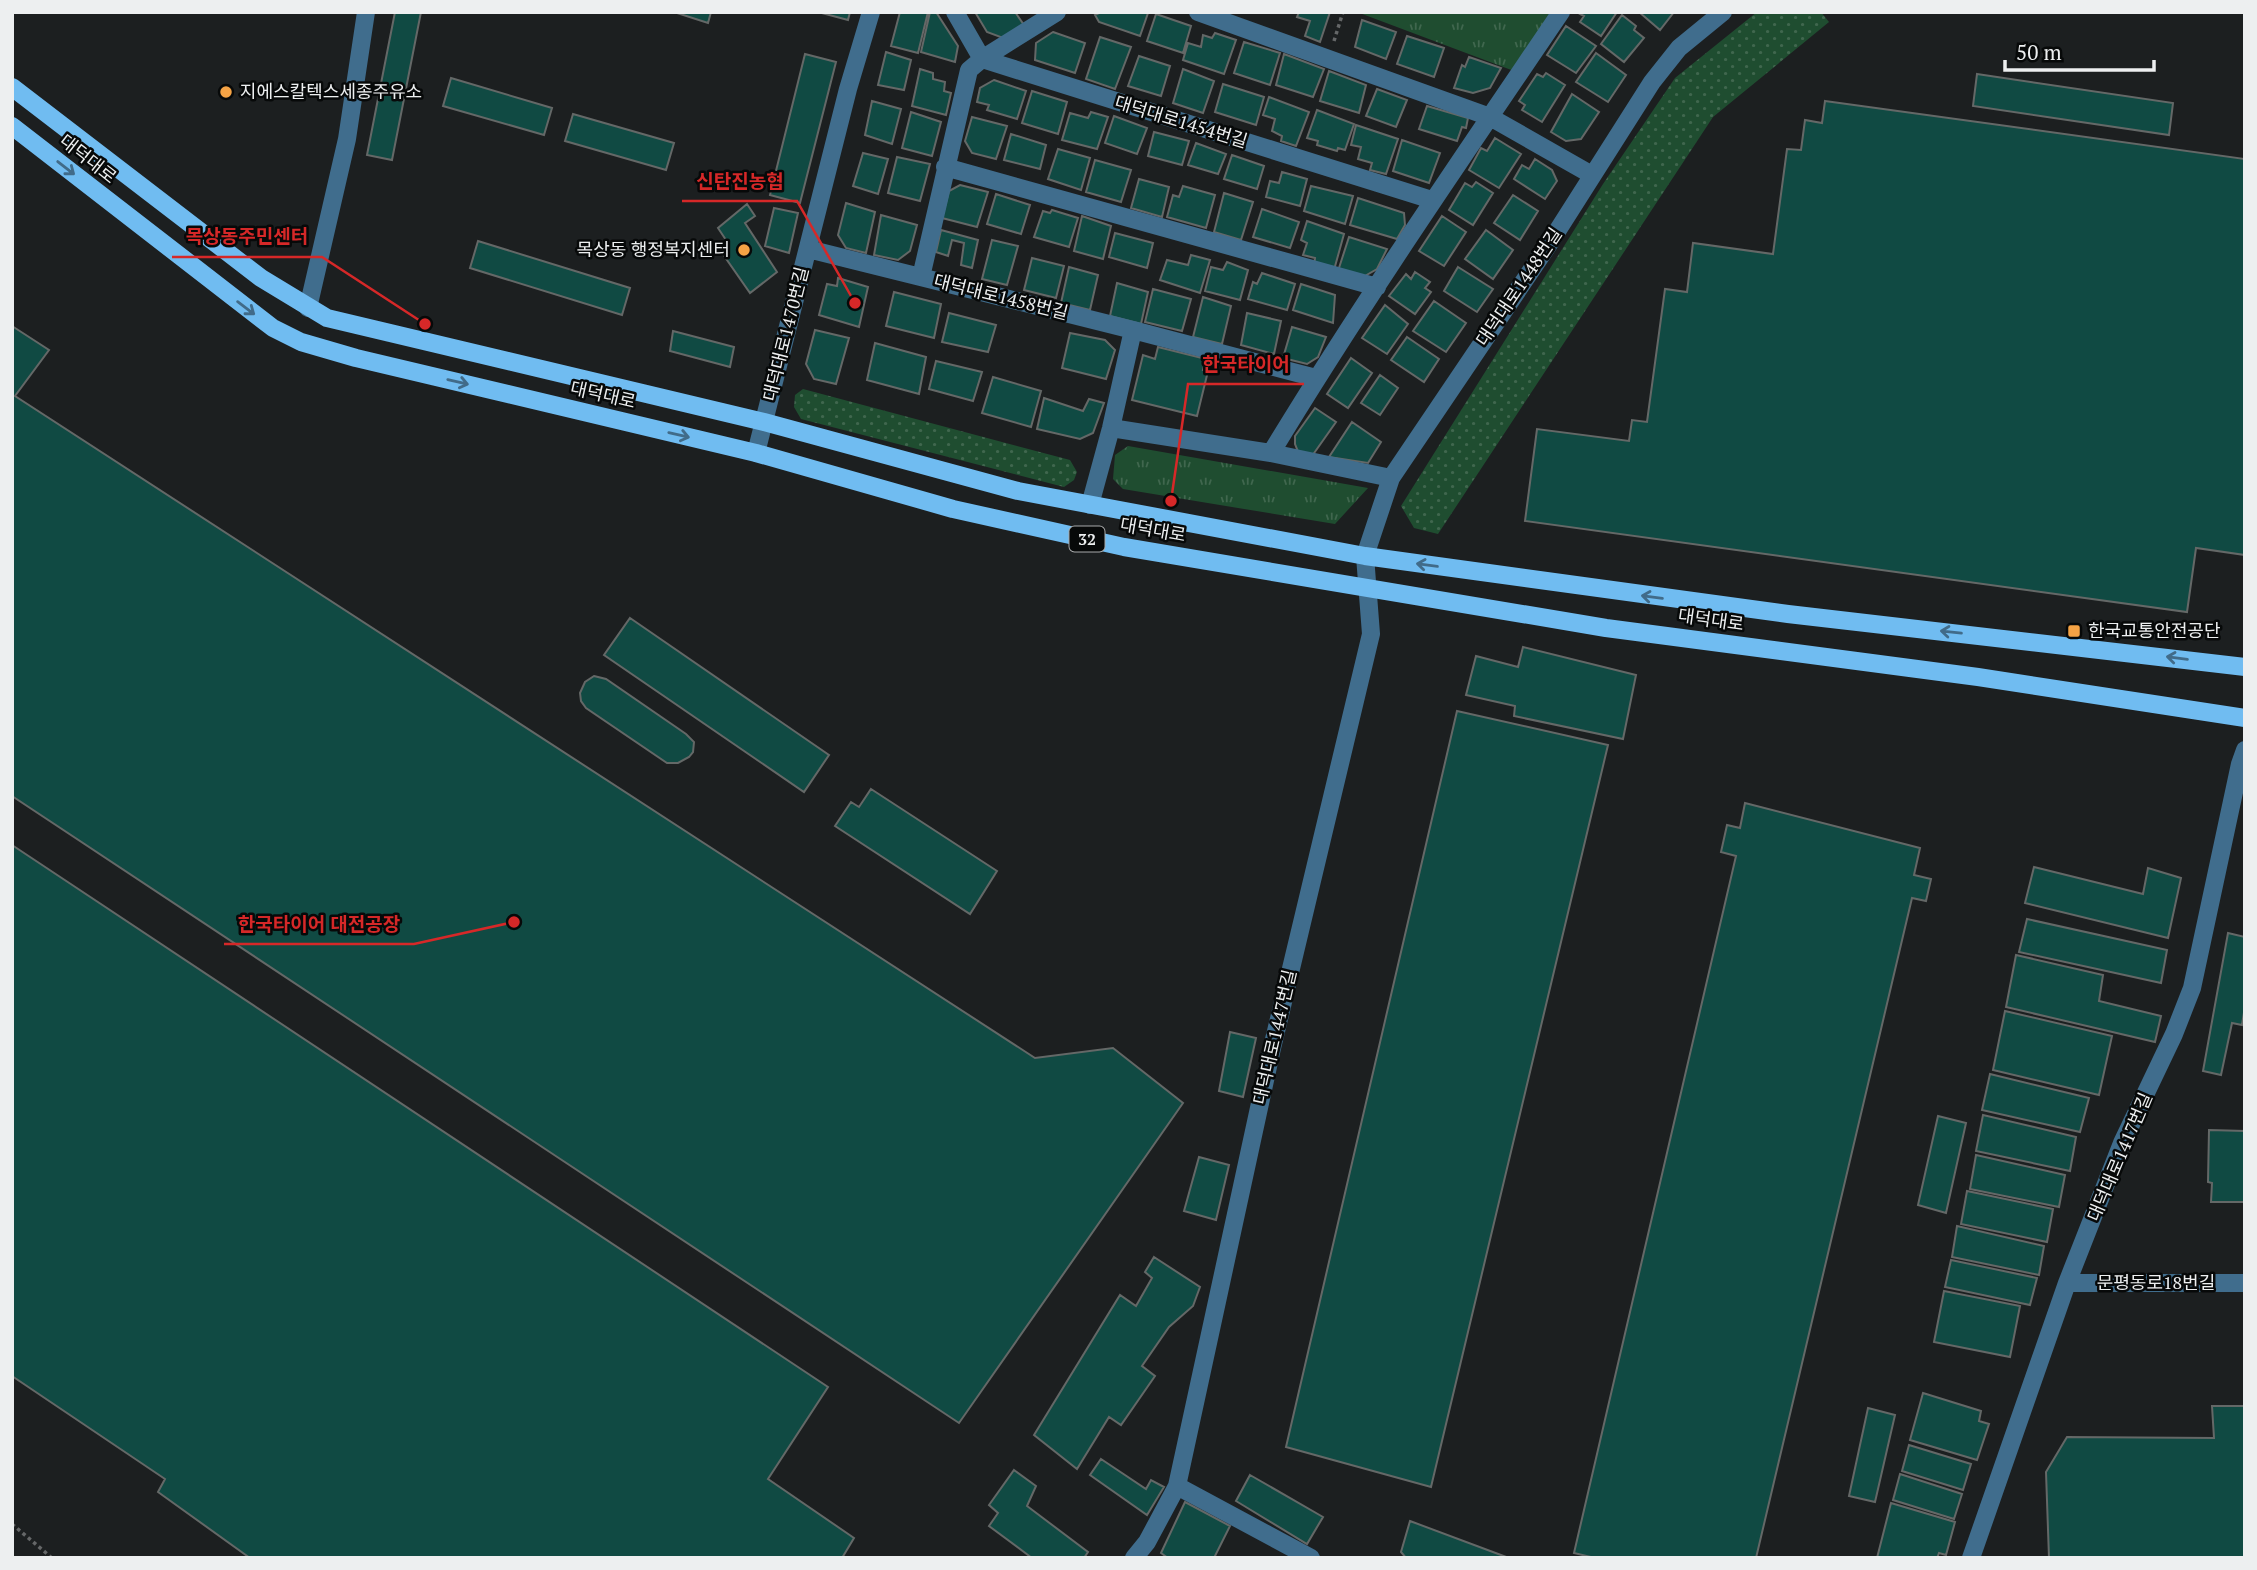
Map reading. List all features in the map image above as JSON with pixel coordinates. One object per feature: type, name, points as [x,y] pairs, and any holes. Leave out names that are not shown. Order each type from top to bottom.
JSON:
[{"type":"main road","name":"대덕대로","points":[[12,87],[261,278],[327,318],[764,422],[1018,491],[1365,556],[1788,614],[2245,667]]},
{"type":"main road","name":"대덕대로","points":[[12,126],[262,320],[302,342],[356,358],[755,453],[953,509],[1125,547],[1606,628],[1978,677],[2245,718]]},
{"type":"street","points":[[308,308],[347,139],[366,12]]},
{"type":"street","name":"대덕대로1470번길","points":[[755,453],[848,89],[871,12]]},
{"type":"street","points":[[955,12],[982,59]]},
{"type":"street","name":"대덕대로1458번길","points":[[1057,12],[969,70],[921,277],[1133,330]]},
{"type":"street","points":[[1198,12],[1490,117],[1592,175]]},
{"type":"street","points":[[1271,453],[1316,378],[1432,200],[1561,12]]},
{"type":"street","name":"대덕대로1448번길","points":[[1366,589],[1365,556],[1391,478],[1549,244],[1652,82],[1679,48],[1723,12]]},
{"type":"street","name":"대덕대로1454번길","points":[[982,59],[1432,200]]},
{"type":"street","points":[[945,167],[1377,287]]},
{"type":"street","points":[[808,249],[921,277]]},
{"type":"street","points":[[1090,505],[1133,330],[1316,378]]},
{"type":"street","points":[[1111,428],[1271,453],[1391,478]]},
{"type":"street","name":"대덕대로1447번길","points":[[1133,1558],[1147,1542],[1177,1486],[1272,1048],[1371,634],[1366,589]]},
{"type":"street","name":"대덕대로1417번길","points":[[1971,1558],[2067,1283],[2122,1143],[2174,1034],[2192,988],[2245,750]]},
{"type":"street","name":"문평동로18번길","points":[[2067,1283],[2245,1283]]},
{"type":"street","points":[[1177,1486],[1311,1558]]},
{"type":"path","points":[[1332,46],[1343,12]]},
{"type":"path","points":[[12,1524],[52,1558]]},
{"type":"green space","points":[[1357,12],[1551,12],[1514,71]]},
{"type":"green space","points":[[1757,12],[1821,12],[1829,22],[1713,117],[1438,534],[1414,528],[1401,506],[1603,184],[1675,78]]},
{"type":"green space","points":[[803,389],[1070,460],[1077,472],[1074,480],[1064,487],[801,419],[794,407],[795,395]]},
{"type":"green space","points":[[1128,446],[1368,488],[1335,524],[1123,489],[1113,479],[1115,455]]},
{"type":"building","points":[[395,12],[421,12],[392,160],[367,155]]},
{"type":"building","points":[[674,12],[711,12],[708,23]]},
{"type":"building","points":[[818,12],[850,12],[848,20]]},
{"type":"building","points":[[900,12],[928,12],[918,53],[891,46]]},
{"type":"building","points":[[930,12],[936,12],[958,46],[955,62],[921,52]]},
{"type":"building","points":[[975,12],[1015,12],[1024,25],[1003,38],[987,32]]},
{"type":"building","points":[[1101,12],[1148,13],[1140,36],[1099,22],[1095,15]]},
{"type":"building","points":[[1299,12],[1330,12],[1320,42],[1305,36],[1310,21],[1297,17]]},
{"type":"building","points":[[1617,12],[1601,36],[1580,22],[1584,16],[1580,14]]},
{"type":"building","points":[[1639,12],[1674,12],[1660,30]]},
{"type":"building","points":[[1156,14],[1191,26],[1183,53],[1147,41]]},
{"type":"building","points":[[1622,15],[1636,26],[1634,30],[1644,38],[1624,62],[1601,44]]},
{"type":"building","points":[[1362,20],[1396,32],[1386,59],[1355,47]]},
{"type":"building","points":[[1566,26],[1596,46],[1576,73],[1547,55]]},
{"type":"building","points":[[1053,32],[1085,43],[1075,73],[1035,60],[1036,43]]},
{"type":"building","points":[[1215,33],[1236,40],[1224,74],[1183,60],[1188,43],[1201,47],[1203,35],[1212,38]]},
{"type":"building","points":[[1407,36],[1444,48],[1434,77],[1397,64]]},
{"type":"building","points":[[1100,37],[1131,47],[1115,89],[1086,79]]},
{"type":"building","points":[[1244,42],[1280,53],[1270,85],[1234,73]]},
{"type":"building","points":[[886,52],[911,60],[904,90],[878,85]]},
{"type":"building","points":[[1596,53],[1626,75],[1608,102],[1576,82]]},
{"type":"building","points":[[805,54],[836,62],[800,203],[770,195]]},
{"type":"building","points":[[1284,54],[1324,69],[1313,97],[1276,85]]},
{"type":"building","points":[[1139,56],[1170,66],[1161,96],[1128,86]]},
{"type":"building","points":[[1469,57],[1501,68],[1490,88],[1473,93],[1454,88],[1462,65],[1465,67]]},
{"type":"building","points":[[920,69],[933,73],[933,79],[945,82],[944,91],[951,93],[946,115],[912,106]]},
{"type":"building","points":[[1183,69],[1214,81],[1203,113],[1173,103]]},
{"type":"building","points":[[1329,71],[1366,85],[1359,113],[1320,101]]},
{"type":"building","points":[[1546,73],[1565,85],[1542,122],[1522,110],[1525,105],[1519,101],[1537,74],[1543,77]]},
{"type":"building","points":[[1977,74],[2173,103],[2169,135],[1973,106]]},
{"type":"building","points":[[451,78],[552,108],[544,135],[443,106]]},
{"type":"building","points":[[994,80],[1026,91],[1017,119],[987,110],[989,105],[977,102],[980,88]]},
{"type":"building","points":[[1223,84],[1264,97],[1256,125],[1215,112]]},
{"type":"building","points":[[1377,89],[1407,100],[1396,127],[1366,116]]},
{"type":"building","points":[[1032,91],[1067,102],[1058,134],[1022,123]]},
{"type":"building","points":[[1572,94],[1599,112],[1581,139],[1566,141],[1551,132]]},
{"type":"building","points":[[1269,97],[1309,112],[1296,146],[1281,141],[1282,136],[1272,131],[1275,119],[1263,115]]},
{"type":"building","points":[[872,101],[901,109],[892,144],[865,135]]},
{"type":"building","points":[[1825,101],[2245,159],[2245,555],[2196,548],[2187,612],[1525,521],[1537,429],[1629,441],[1632,420],[1647,422],[1665,289],[1687,292],[1693,243],[1773,254],[1787,149],[1801,150],[1805,120],[1822,123]]},
{"type":"building","points":[[1427,106],[1468,118],[1466,128],[1462,127],[1457,141],[1419,129]]},
{"type":"building","points":[[1317,110],[1354,124],[1345,150],[1338,148],[1337,151],[1317,145],[1318,141],[1307,138]]},
{"type":"building","points":[[911,112],[941,122],[932,156],[902,148]]},
{"type":"building","points":[[1091,112],[1108,117],[1097,149],[1062,140],[1070,113],[1088,118]]},
{"type":"building","points":[[573,114],[674,143],[666,170],[565,141]]},
{"type":"building","points":[[1114,116],[1147,128],[1137,154],[1105,143]]},
{"type":"building","points":[[972,117],[1007,126],[996,159],[972,153],[965,141]]},
{"type":"building","points":[[1356,125],[1398,139],[1386,174],[1370,170],[1372,163],[1358,159],[1361,147],[1351,145]]},
{"type":"building","points":[[1154,132],[1189,141],[1182,165],[1148,156]]},
{"type":"building","points":[[1011,134],[1046,145],[1040,169],[1004,160]]},
{"type":"building","points":[[1495,138],[1521,154],[1499,188],[1469,170],[1481,148],[1487,151]]},
{"type":"building","points":[[1402,140],[1440,153],[1429,183],[1393,171]]},
{"type":"building","points":[[1196,143],[1226,154],[1218,174],[1188,165]]},
{"type":"building","points":[[1058,149],[1090,158],[1081,190],[1048,179]]},
{"type":"building","points":[[863,153],[888,159],[878,194],[853,186]]},
{"type":"building","points":[[1232,155],[1264,166],[1257,189],[1224,179]]},
{"type":"building","points":[[897,157],[930,164],[920,201],[888,193]]},
{"type":"building","points":[[1535,159],[1552,170],[1557,181],[1545,199],[1514,179],[1522,165],[1529,169]]},
{"type":"building","points":[[1095,160],[1131,170],[1121,202],[1086,192]]},
{"type":"building","points":[[1282,172],[1307,179],[1300,206],[1266,197],[1270,181],[1279,183]]},
{"type":"building","points":[[1139,179],[1169,187],[1162,217],[1131,208]]},
{"type":"building","points":[[1476,182],[1493,193],[1473,225],[1449,210],[1465,183],[1472,187]]},
{"type":"building","points":[[960,185],[988,192],[977,227],[942,218],[949,191]]},
{"type":"building","points":[[1183,186],[1215,195],[1206,228],[1167,217],[1173,195],[1179,197]]},
{"type":"building","points":[[1311,186],[1353,196],[1345,224],[1304,211]]},
{"type":"building","points":[[1224,193],[1253,202],[1241,240],[1214,232]]},
{"type":"building","points":[[996,194],[1030,205],[1021,234],[987,224]]},
{"type":"building","points":[[1513,195],[1538,211],[1520,240],[1494,223]]},
{"type":"building","points":[[1358,198],[1404,213],[1405,225],[1397,239],[1350,225]]},
{"type":"building","points":[[846,203],[875,212],[866,253],[846,248],[838,235]]},
{"type":"building","points":[[747,204],[755,216],[745,223],[777,272],[750,293],[720,250],[728,243],[718,228]]},
{"type":"building","points":[[774,208],[798,213],[789,253],[765,246]]},
{"type":"building","points":[[1262,209],[1299,222],[1290,248],[1253,237]]},
{"type":"building","points":[[1052,210],[1078,218],[1069,247],[1034,237],[1043,211],[1050,213]]},
{"type":"building","points":[[881,215],[917,225],[910,251],[898,260],[874,255]]},
{"type":"building","points":[[1082,216],[1111,226],[1103,259],[1074,251]]},
{"type":"building","points":[[1442,216],[1466,232],[1444,266],[1419,251]]},
{"type":"building","points":[[1307,221],[1344,234],[1334,270],[1314,265],[1315,258],[1303,255],[1307,243],[1301,240]]},
{"type":"building","points":[[941,230],[978,240],[972,268],[961,265],[964,243],[952,240],[948,256],[936,252]]},
{"type":"building","points":[[1486,230],[1513,250],[1493,279],[1465,259]]},
{"type":"building","points":[[1115,233],[1153,243],[1147,268],[1109,257]]},
{"type":"building","points":[[1349,237],[1387,249],[1377,269],[1363,277],[1338,271]]},
{"type":"building","points":[[992,240],[1018,246],[1007,285],[982,279]]},
{"type":"building","points":[[478,241],[630,288],[622,315],[470,268]]},
{"type":"building","points":[[1191,255],[1210,260],[1200,293],[1160,280],[1167,260],[1188,265]]},
{"type":"building","points":[[1032,258],[1064,266],[1056,298],[1024,290]]},
{"type":"building","points":[[1227,262],[1248,270],[1240,300],[1205,291],[1211,267],[1223,270]]},
{"type":"building","points":[[1069,267],[1098,275],[1090,310],[1061,303]]},
{"type":"building","points":[[1458,267],[1493,289],[1477,312],[1444,291]]},
{"type":"building","points":[[1415,272],[1430,282],[1425,288],[1431,292],[1415,314],[1389,296],[1406,274],[1411,279]]},
{"type":"building","points":[[1262,273],[1295,284],[1287,310],[1248,299],[1253,282],[1257,284]]},
{"type":"building","points":[[838,278],[868,287],[859,327],[819,315],[827,284],[837,286]]},
{"type":"building","points":[[1117,283],[1148,292],[1141,324],[1110,316]]},
{"type":"building","points":[[1301,284],[1335,295],[1333,323],[1293,310]]},
{"type":"building","points":[[1153,289],[1191,299],[1182,331],[1145,322]]},
{"type":"building","points":[[894,292],[941,304],[934,338],[886,326]]},
{"type":"building","points":[[1203,297],[1231,306],[1222,344],[1193,337]]},
{"type":"building","points":[[1434,301],[1466,323],[1446,352],[1413,331]]},
{"type":"building","points":[[1385,305],[1408,324],[1387,354],[1362,338]]},
{"type":"building","points":[[949,313],[996,325],[988,352],[942,342]]},
{"type":"building","points":[[1247,313],[1281,321],[1274,354],[1241,345]]},
{"type":"building","points":[[12,326],[49,350],[15,396],[1035,1058],[1113,1048],[1183,1103],[959,1423],[12,796]]},
{"type":"building","points":[[1292,327],[1326,337],[1318,357],[1307,364],[1283,358]]},
{"type":"building","points":[[815,330],[849,338],[836,384],[814,379],[806,364]]},
{"type":"building","points":[[673,331],[734,347],[730,367],[670,351]]},
{"type":"building","points":[[1070,333],[1105,340],[1115,350],[1106,379],[1062,368]]},
{"type":"building","points":[[1407,337],[1439,359],[1424,382],[1391,360]]},
{"type":"building","points":[[875,343],[926,357],[919,394],[867,380]]},
{"type":"building","points":[[1158,347],[1206,359],[1203,370],[1208,371],[1197,416],[1132,400],[1143,355],[1155,359]]},
{"type":"building","points":[[1351,358],[1372,373],[1348,408],[1327,394]]},
{"type":"building","points":[[936,361],[982,372],[973,401],[929,389]]},
{"type":"building","points":[[1380,375],[1398,388],[1380,415],[1361,403]]},
{"type":"building","points":[[993,377],[1041,391],[1031,427],[982,413]]},
{"type":"building","points":[[1044,398],[1083,411],[1089,399],[1104,403],[1093,433],[1080,439],[1037,429]]},
{"type":"building","points":[[1315,408],[1336,422],[1312,456],[1299,454],[1295,436]]},
{"type":"building","points":[[1352,422],[1381,442],[1368,463],[1329,457]]},
{"type":"building","points":[[630,618],[829,755],[804,792],[604,655]]},
{"type":"building","points":[[1523,647],[1636,675],[1623,739],[1514,716],[1515,706],[1466,695],[1476,656],[1518,667]]},
{"type":"building","points":[[594,676],[606,679],[686,734],[694,742],[693,752],[689,757],[678,763],[667,763],[586,708],[580,693],[585,682]]},
{"type":"building","points":[[1457,711],[1608,745],[1431,1487],[1286,1447]]},
{"type":"building","points":[[871,789],[997,871],[970,914],[835,826],[851,802],[859,807]]},
{"type":"building","points":[[1745,803],[1920,848],[1914,875],[1931,879],[1926,901],[1912,898],[1756,1558],[1595,1558],[1574,1553],[1736,856],[1721,852],[1727,825],[1740,828]]},
{"type":"building","points":[[12,845],[828,1387],[768,1479],[854,1538],[842,1558],[250,1558],[158,1492],[165,1479],[12,1376]]},
{"type":"building","points":[[2034,867],[2143,894],[2148,868],[2181,878],[2168,938],[2025,903]]},
{"type":"building","points":[[2027,919],[2167,950],[2161,983],[2019,952]]},
{"type":"building","points":[[2228,933],[2245,937],[2245,1006],[2242,1025],[2232,1023],[2221,1075],[2203,1071]]},
{"type":"building","points":[[2016,955],[2103,975],[2099,1001],[2161,1016],[2155,1042],[2006,1007]]},
{"type":"building","points":[[2005,1011],[2112,1036],[2099,1095],[1993,1070]]},
{"type":"building","points":[[1230,1032],[1256,1038],[1243,1097],[1219,1091]]},
{"type":"building","points":[[1990,1074],[2089,1098],[2080,1132],[1982,1110]]},
{"type":"building","points":[[1983,1115],[2076,1137],[2070,1171],[1976,1151]]},
{"type":"building","points":[[1938,1116],[1966,1123],[1946,1213],[1918,1205]]},
{"type":"building","points":[[2209,1130],[2245,1131],[2245,1202],[2211,1202],[2212,1183],[2208,1182]]},
{"type":"building","points":[[1976,1155],[2065,1175],[2059,1207],[1970,1189]]},
{"type":"building","points":[[1199,1157],[1229,1165],[1216,1220],[1184,1211]]},
{"type":"building","points":[[1967,1191],[2053,1209],[2047,1242],[1961,1224]]},
{"type":"building","points":[[1957,1226],[2044,1246],[2039,1275],[1952,1257]]},
{"type":"building","points":[[1154,1257],[1200,1287],[1193,1306],[1169,1327],[1142,1366],[1155,1376],[1121,1425],[1109,1417],[1077,1469],[1034,1435],[1120,1295],[1136,1306],[1152,1278],[1145,1272]]},
{"type":"building","points":[[1951,1260],[2037,1278],[2030,1305],[1945,1287]]},
{"type":"building","points":[[1944,1291],[2020,1306],[2010,1357],[1934,1342]]},
{"type":"building","points":[[1923,1393],[1981,1411],[1979,1421],[1989,1424],[1977,1460],[1910,1440]]},
{"type":"building","points":[[2212,1406],[2245,1406],[2245,1558],[2049,1558],[2046,1472],[2067,1437],[2214,1438]]},
{"type":"building","points":[[1868,1408],[1895,1415],[1875,1502],[1849,1496]]},
{"type":"building","points":[[1909,1445],[1971,1464],[1963,1490],[1902,1471]]},
{"type":"building","points":[[1101,1459],[1146,1489],[1151,1480],[1164,1487],[1147,1515],[1090,1475]]},
{"type":"building","points":[[1014,1470],[1036,1486],[1027,1506],[1088,1552],[1084,1558],[1032,1558],[989,1526],[998,1513],[989,1505]]},
{"type":"building","points":[[1900,1474],[1962,1494],[1954,1519],[1893,1500]]},
{"type":"building","points":[[1250,1475],[1323,1517],[1307,1544],[1236,1501]]},
{"type":"building","points":[[1185,1502],[1230,1526],[1214,1558],[1168,1558],[1161,1553]]},
{"type":"building","points":[[1891,1503],[1955,1522],[1946,1555],[1939,1553],[1937,1558],[1877,1558]]},
{"type":"building","points":[[1410,1521],[1509,1558],[1406,1558],[1401,1552]]},
{"type":"place","name":"지에스칼텍스세종주유소","points":[[226,92]]},
{"type":"place","name":"목상동 행정복지센터","points":[[744,250]]},
{"type":"place","name":"신탄진농협","points":[[855,303]]},
{"type":"place","name":"목상동주민센터","points":[[425,324]]},
{"type":"place","name":"한국타이어","points":[[1171,501]]},
{"type":"place","name":"한국교통안전공단","points":[[2074,631]]},
{"type":"place","name":"한국타이어 대전공장","points":[[514,922]]}]
